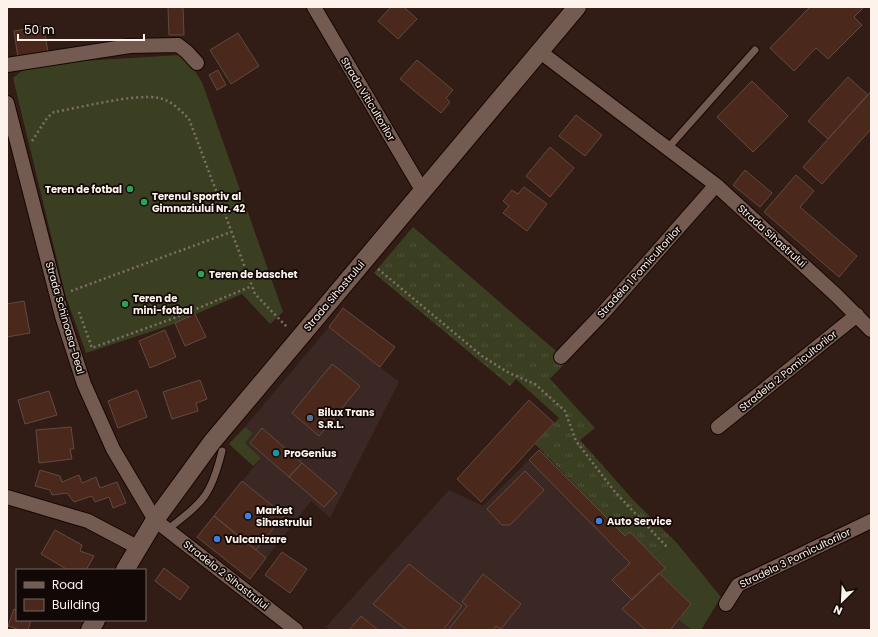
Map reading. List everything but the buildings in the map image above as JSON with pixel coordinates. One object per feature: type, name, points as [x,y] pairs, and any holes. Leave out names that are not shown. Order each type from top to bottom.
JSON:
[{"type":"street","name":"Strada Viticultorilor","points":[[314,7],[422,190]]},
{"type":"street","name":"Strada Sihastrului","points":[[126,569],[139,548],[161,525],[212,442],[577,7]]},
{"type":"street","points":[[7,65],[130,46],[178,45],[188,52],[197,63]]},
{"type":"street","name":"Strada Sihastrului","points":[[539,51],[716,185],[857,314],[871,330]]},
{"type":"street","name":"Strada Schinoasa-Deal","points":[[7,103],[62,316],[84,384],[113,449],[161,525]]},
{"type":"street","name":"Stradela 1 Pomicultorilor","points":[[561,357],[604,312],[716,185]]},
{"type":"street","name":"Stradela 2 Pomicultorilor","points":[[718,427],[857,314]]},
{"type":"street","points":[[7,497],[88,522],[139,548]]},
{"type":"street","name":"Stradela 3 Pomicultorilor","points":[[726,604],[738,585],[871,521]]},
{"type":"street","name":"Stradela 2 Sihastrului","points":[[161,525],[296,630]]},
{"type":"street","points":[[90,630],[95,621]]},
{"type":"lane","points":[[668,148],[755,50]]},
{"type":"lane","points":[[161,525],[194,509],[208,493],[215,477],[222,450]]},
{"type":"path","points":[[29,146],[47,118],[54,112],[142,97],[160,98],[175,105],[189,119],[255,294],[298,339]]},
{"type":"path","points":[[71,290],[231,232]]},
{"type":"path","points":[[365,258],[482,356],[509,373],[535,384],[565,411],[576,441],[615,492],[667,547]]},
{"type":"path","points":[[92,348],[174,318],[252,286]]},
{"type":"shaded area","points":[[329,327],[399,382],[330,518],[311,501],[250,579],[197,537],[261,458],[245,443],[253,433],[245,427]]},
{"type":"shaded area","points":[[539,450],[625,536],[630,532],[665,568],[659,573],[691,604],[679,620],[692,630],[378,630],[361,616],[349,630],[330,630],[326,627],[449,490],[483,506]]},
{"type":"green space","name":"Terenul sportiv al Gimnaziului Nr. 42","points":[[181,55],[193,68],[202,82],[283,312],[270,324],[242,294],[171,325],[86,353],[66,297],[13,78],[30,64]]},
{"type":"green space","points":[[413,227],[556,351],[555,354],[566,362],[550,379],[595,428],[580,440],[634,501],[676,542],[653,556],[630,532],[625,536],[535,444],[559,418],[516,379],[510,386],[374,273]]},
{"type":"green space","points":[[245,427],[253,433],[245,443],[261,458],[253,466],[229,444]]},
{"type":"green space","points":[[676,542],[721,597],[701,630],[692,630],[679,620],[691,604],[659,573],[665,568],[653,556]]},
{"type":"place","name":"Teren de fotbal","points":[[130,189]]},
{"type":"place","name":"Terenul sportiv al Gimnaziului Nr. 42","points":[[144,202]]},
{"type":"place","name":"Teren de baschet","points":[[201,274]]},
{"type":"place","name":"Teren de mini-fotbal","points":[[125,304]]},
{"type":"place","name":"Bilux Trans S.R.L.","points":[[310,418]]},
{"type":"place","name":"ProGenius","points":[[276,453]]},
{"type":"place","name":"Market Sihastrului","points":[[248,516]]},
{"type":"place","name":"Auto Service","points":[[599,521]]},
{"type":"place","name":"Vulcanizare","points":[[217,539]]}]
